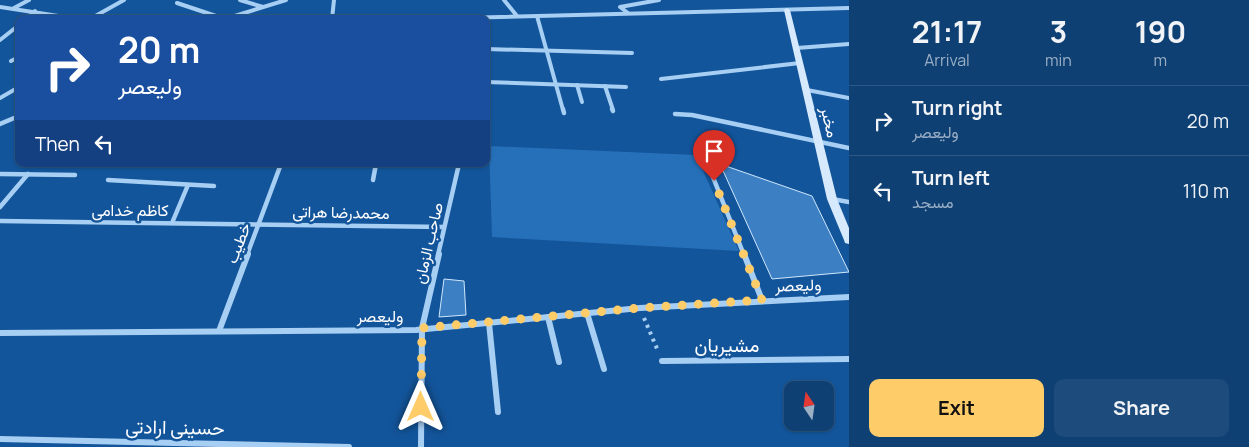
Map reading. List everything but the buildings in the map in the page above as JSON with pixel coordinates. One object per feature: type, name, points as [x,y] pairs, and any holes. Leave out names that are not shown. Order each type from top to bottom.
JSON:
[{"type":"main road","name":"مخبر","points":[[787,10],[832,199],[849,240]]},
{"type":"street","points":[[12,8],[29,0]]},
{"type":"street","points":[[97,15],[124,0]]},
{"type":"street","points":[[240,0],[263,7]]},
{"type":"street","points":[[238,15],[286,0]]},
{"type":"street","points":[[332,15],[334,0]]},
{"type":"street","points":[[504,0],[517,16]]},
{"type":"street","points":[[628,13],[620,7],[661,0],[661,13]]},
{"type":"street","points":[[177,3],[213,15]]},
{"type":"street","points":[[0,6],[56,15]]},
{"type":"street","points":[[490,17],[849,8]]},
{"type":"street","points":[[30,15],[35,11]]},
{"type":"street","points":[[537,16],[564,113]]},
{"type":"street","points":[[0,40],[15,28]]},
{"type":"street","points":[[797,48],[849,44]]},
{"type":"street","points":[[490,49],[632,53]]},
{"type":"street","points":[[10,61],[15,59]]},
{"type":"street","points":[[661,78],[800,63]]},
{"type":"street","points":[[490,82],[626,87]]},
{"type":"street","points":[[577,85],[582,102]]},
{"type":"street","points":[[606,86],[613,111]]},
{"type":"street","points":[[0,98],[15,89]]},
{"type":"street","points":[[807,90],[849,98]]},
{"type":"street","points":[[675,114],[692,114],[849,148]]},
{"type":"street","points":[[0,124],[15,118]]},
{"type":"street","points":[[701,147],[762,300]]},
{"type":"street","name":"خطیب","points":[[218,332],[280,167]]},
{"type":"street","points":[[373,180],[375,167]]},
{"type":"street","name":"صاحب الزمان","points":[[421,447],[422,328],[458,167]]},
{"type":"street","points":[[0,174],[75,175]]},
{"type":"street","points":[[0,207],[28,174]]},
{"type":"street","points":[[108,180],[214,186]]},
{"type":"street","points":[[172,223],[188,185]]},
{"type":"street","points":[[832,199],[849,202]]},
{"type":"street","name":"کاظم خدامی","points":[[0,221],[259,223]]},
{"type":"street","name":"محمدرضا هراتی","points":[[259,223],[444,227]]},
{"type":"street","name":"ولیعصر","points":[[0,333],[416,330],[640,308],[762,300],[849,297]]},
{"type":"street","points":[[587,313],[604,369]]},
{"type":"street","points":[[548,317],[559,362]]},
{"type":"street","points":[[489,323],[498,412]]},
{"type":"street","name":"مشیریان","points":[[662,361],[849,359]]},
{"type":"street","name":"حسینی ارادتی","points":[[0,439],[208,446],[349,447]]},
{"type":"path","points":[[640,308],[662,361]]},
{"type":"shaded area","points":[[490,146],[696,155],[739,251],[492,237]]},
{"type":"route","points":[[421,407],[422,328],[640,308],[762,300],[714,181]]}]
